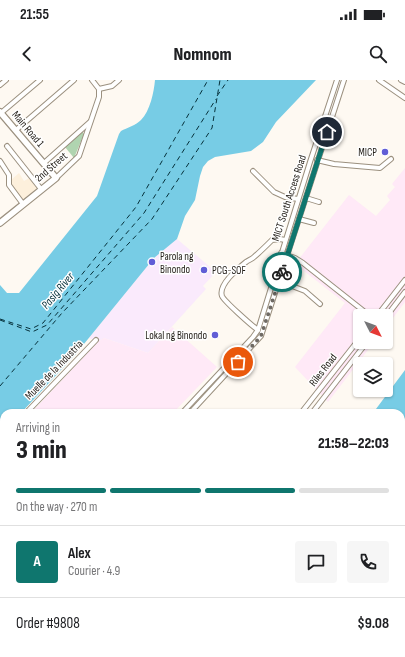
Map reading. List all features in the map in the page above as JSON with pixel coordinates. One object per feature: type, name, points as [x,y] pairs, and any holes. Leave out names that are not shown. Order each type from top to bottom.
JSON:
[{"type":"street","points":[[0,85],[6,80]]},
{"type":"street","points":[[1,112],[40,80]]},
{"type":"street","points":[[16,130],[74,80]]},
{"type":"street","points":[[92,80],[99,89],[112,86],[119,80]]},
{"type":"street","name":"MICT South Access Road","points":[[186,409],[258,330],[285,240],[337,80]]},
{"type":"street","name":"MICT South Access Road","points":[[194,409],[261,336],[344,80]]},
{"type":"street","points":[[380,80],[405,98]]},
{"type":"street","points":[[401,80],[405,82]]},
{"type":"street","name":"2nd Street","points":[[0,223],[56,178],[79,156],[99,97],[99,89]]},
{"type":"street","name":"Main Road 1","points":[[1,112],[56,178]]},
{"type":"street","points":[[44,163],[91,122]]},
{"type":"street","points":[[321,130],[327,132]]},
{"type":"street","points":[[7,146],[41,189]]},
{"type":"street","points":[[318,160],[334,164],[380,168],[391,159]]},
{"type":"street","points":[[0,162],[9,175],[10,185],[23,204]]},
{"type":"street","points":[[253,171],[274,192],[298,201],[303,205]]},
{"type":"street","points":[[306,198],[319,202]]},
{"type":"street","points":[[299,219],[314,223]]},
{"type":"street","points":[[258,330],[228,304],[222,295],[222,289],[226,281],[247,261],[252,259],[264,249],[272,240],[285,240]]},
{"type":"street","points":[[281,253],[303,263],[361,309]]},
{"type":"street","points":[[382,309],[405,280]]},
{"type":"street","points":[[279,281],[305,291],[320,304]]},
{"type":"street","points":[[392,309],[405,292]]},
{"type":"street","name":"Muelle de la Industria","points":[[30,409],[96,340]]},
{"type":"street","name":"Riles Road","points":[[304,409],[353,347]]},
{"type":"street","points":[[315,409],[362,349]]},
{"type":"shaded area","points":[[405,168],[405,302],[393,318],[393,309],[353,309],[353,349],[369,349],[362,357],[353,357],[353,369],[328,402],[295,367],[345,303],[295,264],[349,195],[376,216],[390,200],[387,196],[395,187],[392,184]]},
{"type":"shaded area","points":[[19,173],[24,181],[31,177],[40,189],[22,202],[12,187],[11,180]]},
{"type":"shaded area","points":[[177,239],[216,272],[203,286],[206,289],[148,353],[104,338],[98,342],[89,338],[154,258]]},
{"type":"shaded area","points":[[172,327],[217,367],[177,409],[35,409],[98,342],[104,338],[148,353]]},
{"type":"green space","points":[[82,131],[84,134],[74,158],[65,147]]},
{"type":"water","name":"Pasig River","points":[[155,80],[316,80],[276,122],[263,142],[251,151],[215,157],[208,161],[203,167],[195,200],[185,216],[177,239],[154,258],[75,355],[25,409],[0,409],[0,285],[7,293],[19,293],[97,196],[119,134],[121,131],[139,122],[144,116],[147,112],[154,90]]},
{"type":"water","points":[[405,370],[405,409],[376,409],[385,397],[393,397],[393,386]]},
{"type":"ferry route","points":[[0,319],[31,329],[43,323],[136,207],[208,80]]},
{"type":"ferry route","points":[[0,386],[62,313],[152,219],[212,128],[220,80]]},
{"type":"ferry route","points":[[217,96],[228,80]]},
{"type":"ferry route","points":[[0,320],[32,332],[47,325],[144,213],[216,99]]},
{"type":"way so far","points":[[238,362],[258,340],[264,330],[282,272]]},
{"type":"place","name":"MICP","points":[[385,152]]},
{"type":"place","name":"Parola ng Binondo","points":[[152,262]]},
{"type":"place","name":"PCG-SOF","points":[[204,270]]},
{"type":"place","name":"Lokal ng Binondo","points":[[215,335]]},
{"type":"route","points":[[282,272],[327,132]]}]
